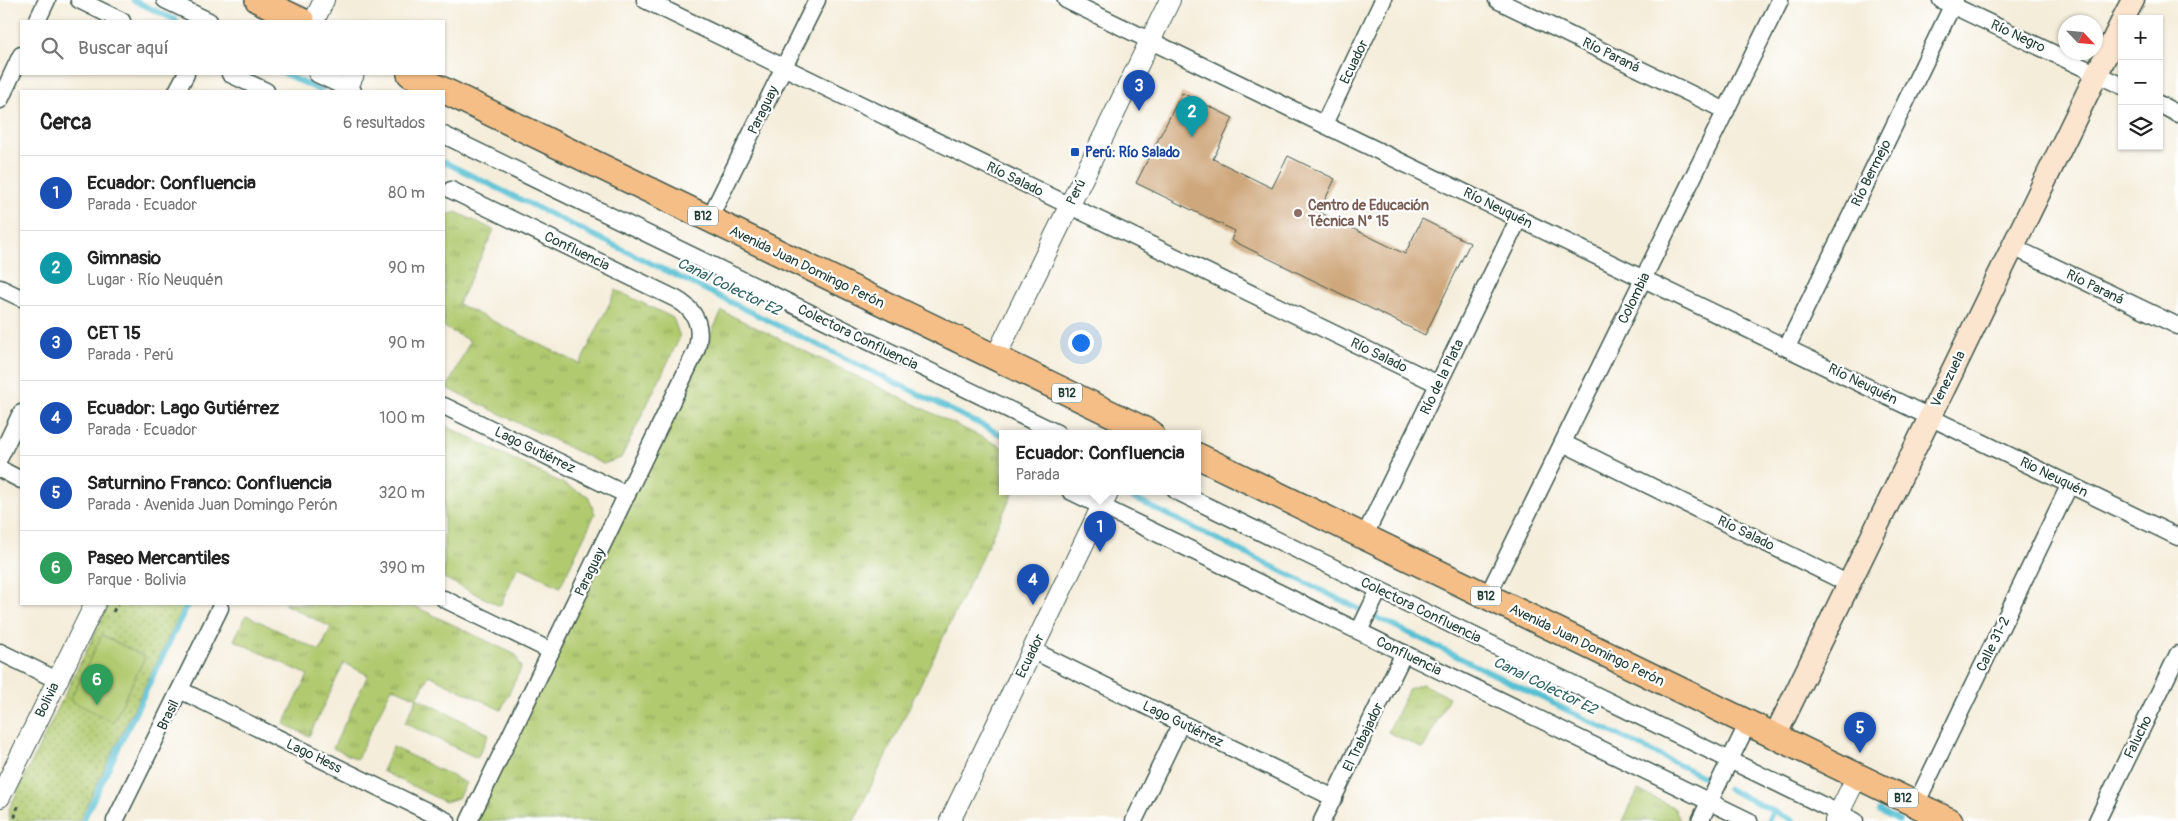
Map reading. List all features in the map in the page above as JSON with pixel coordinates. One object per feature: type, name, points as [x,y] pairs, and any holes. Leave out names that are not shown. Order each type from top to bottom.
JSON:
[{"type":"main road","points":[[258,0],[300,20]]},
{"type":"main road","name":"Venezuela","points":[[2125,15],[2132,0]]},
{"type":"main road","name":"Venezuela","points":[[1775,736],[2118,30]]},
{"type":"main road","name":"Avenida Juan Domingo Perón","points":[[412,75],[443,90]]},
{"type":"main road","name":"Avenida Juan Domingo Perón","points":[[445,91],[1140,430]]},
{"type":"main road","name":"Avenida Juan Domingo Perón","points":[[1201,457],[1950,821]]},
{"type":"street","points":[[37,20],[47,0]]},
{"type":"street","points":[[78,0],[120,20]]},
{"type":"street","points":[[165,0],[207,20]]},
{"type":"street","points":[[314,20],[324,0]]},
{"type":"street","name":"Río Salado","points":[[645,0],[1438,384]]},
{"type":"street","name":"Paraguay","points":[[709,219],[817,0]]},
{"type":"street","name":"Río Neuquén","points":[[1066,0],[1930,416]]},
{"type":"street","name":"Perú","points":[[995,358],[1170,0]]},
{"type":"street","name":"Ecuador","points":[[1324,124],[1384,0]]},
{"type":"street","name":"Río Paraná","points":[[1497,0],[1726,111]]},
{"type":"street","name":"Colombia","points":[[1487,596],[1780,0]]},
{"type":"street","name":"Río Negro","points":[[1950,2],[2118,84]]},
{"type":"street","name":"Río Bermejo","points":[[1787,347],[1950,2]]},
{"type":"street","points":[[0,100],[20,57]]},
{"type":"street","points":[[178,90],[185,75]]},
{"type":"street","points":[[232,75],[264,90]]},
{"type":"street","points":[[320,75],[350,86]]},
{"type":"street","points":[[2161,105],[2178,114]]},
{"type":"street","name":"Colectora Confluencia","points":[[445,135],[1051,430]]},
{"type":"street","name":"Confluencia","points":[[451,190],[676,299],[692,311],[697,320]]},
{"type":"street","name":"Río de la Plata","points":[[1364,537],[1519,218]]},
{"type":"street","name":"Río Paraná","points":[[2013,246],[2178,326]]},
{"type":"street","points":[[0,288],[20,298]]},
{"type":"street","name":"Paraguay","points":[[469,821],[696,351],[699,341],[697,320]]},
{"type":"street","name":"Lago Gutiérrez","points":[[445,406],[627,495]]},
{"type":"street","points":[[0,457],[20,415]]},
{"type":"street","name":"Rio Neuquén","points":[[1930,416],[2178,537]]},
{"type":"street","name":"Río Salado","points":[[1563,443],[1849,584]]},
{"type":"street","points":[[0,469],[20,479]]},
{"type":"street","name":"Calle 31-2","points":[[1916,804],[2070,484]]},
{"type":"street","name":"Confluencia","points":[[1088,495],[1106,499],[1359,631],[1749,821]]},
{"type":"street","name":"Colectora Confluencia","points":[[1184,495],[1730,760],[1843,818]]},
{"type":"street","name":"Ecuador","points":[[950,821],[1106,499]]},
{"type":"street","points":[[1359,631],[1379,590]]},
{"type":"street","points":[[445,599],[551,652]]},
{"type":"street","name":"Bolivia","points":[[0,797],[95,605]]},
{"type":"street","name":"Brasil","points":[[115,821],[220,608]]},
{"type":"street","name":"Lago Gutiérrez","points":[[1032,650],[1334,798]]},
{"type":"street","points":[[0,652],[58,680]]},
{"type":"street","name":"El Trabajador","points":[[1322,821],[1404,653]]},
{"type":"street","name":"Falucho","points":[[2097,821],[2178,654]]},
{"type":"street","name":"Lago Hess","points":[[180,690],[447,821]]},
{"type":"street","points":[[1134,821],[1181,723]]},
{"type":"street","points":[[1700,821],[1748,723]]},
{"type":"street","points":[[1843,818],[1857,776]]},
{"type":"green space","points":[[456,212],[494,230],[458,304],[580,364],[616,290],[673,318],[680,337],[621,458],[603,464],[447,388],[470,341],[445,328],[445,216]]},
{"type":"green space","points":[[722,311],[999,446],[999,495],[1012,495],[854,821],[475,821]]},
{"type":"green space","points":[[445,425],[588,496],[595,514],[560,587],[518,566],[500,606],[445,578]]},
{"type":"green space","points":[[109,605],[185,605],[79,821],[10,821],[8,815],[10,807]]},
{"type":"green space","points":[[286,605],[412,605],[516,655],[521,668],[501,710],[429,675],[417,698],[392,687],[357,759],[333,748],[368,675],[344,663],[309,736],[284,724],[308,675],[234,640],[246,615],[320,651],[331,627]]},
{"type":"green space","points":[[102,635],[145,657],[113,722],[70,700]]},
{"type":"green space","points":[[1422,684],[1449,697],[1423,749],[1388,732],[1409,689]]},
{"type":"green space","points":[[417,698],[489,734],[477,758],[405,723]]},
{"type":"green space","points":[[393,747],[466,783],[458,798],[445,802],[382,771]]},
{"type":"green space","points":[[1638,790],[1675,808],[1680,821],[1623,821]]},
{"type":"building","name":"Centro de Educación Técnica N° 15","points":[[1182,93],[1233,118],[1213,159],[1272,188],[1288,156],[1335,179],[1319,212],[1405,254],[1422,219],[1470,243],[1425,335],[1231,240],[1235,231],[1136,183]]},
{"type":"waterway","points":[[133,0],[175,20]]},
{"type":"waterway","points":[[287,75],[319,90]]},
{"type":"waterway","name":"Canal Colector E2","points":[[445,162],[999,434]]},
{"type":"waterway","name":"Canal Colector E2","points":[[1127,495],[1361,610]]},
{"type":"waterway","name":"Canal Colector E2","points":[[83,821],[188,605]]},
{"type":"waterway","name":"Canal Colector E2","points":[[1374,616],[1706,778]]},
{"type":"waterway","name":"Canal Colector E2","points":[[1728,789],[1794,821]]},
{"type":"waterway","points":[[1768,821],[1773,811]]},
{"type":"waterway","points":[[1879,811],[1899,821]]},
{"type":"place","name":"CET 15","points":[[1139,111]]},
{"type":"place","name":"Gimnasio","points":[[1192,137]]},
{"type":"place","name":"Perú: Río Salado","points":[[1075,152]]},
{"type":"place","name":"Centro de Educación Técnica N° 15","points":[[1298,213]]},
{"type":"place","name":"Ecuador: Confluencia","points":[[1100,552]]},
{"type":"place","name":"Ecuador: Lago Gutiérrez","points":[[1033,605]]},
{"type":"place","name":"Paseo Mercantiles","points":[[97,705]]},
{"type":"place","name":"Saturnino Franco: Confluencia","points":[[1860,753]]}]
